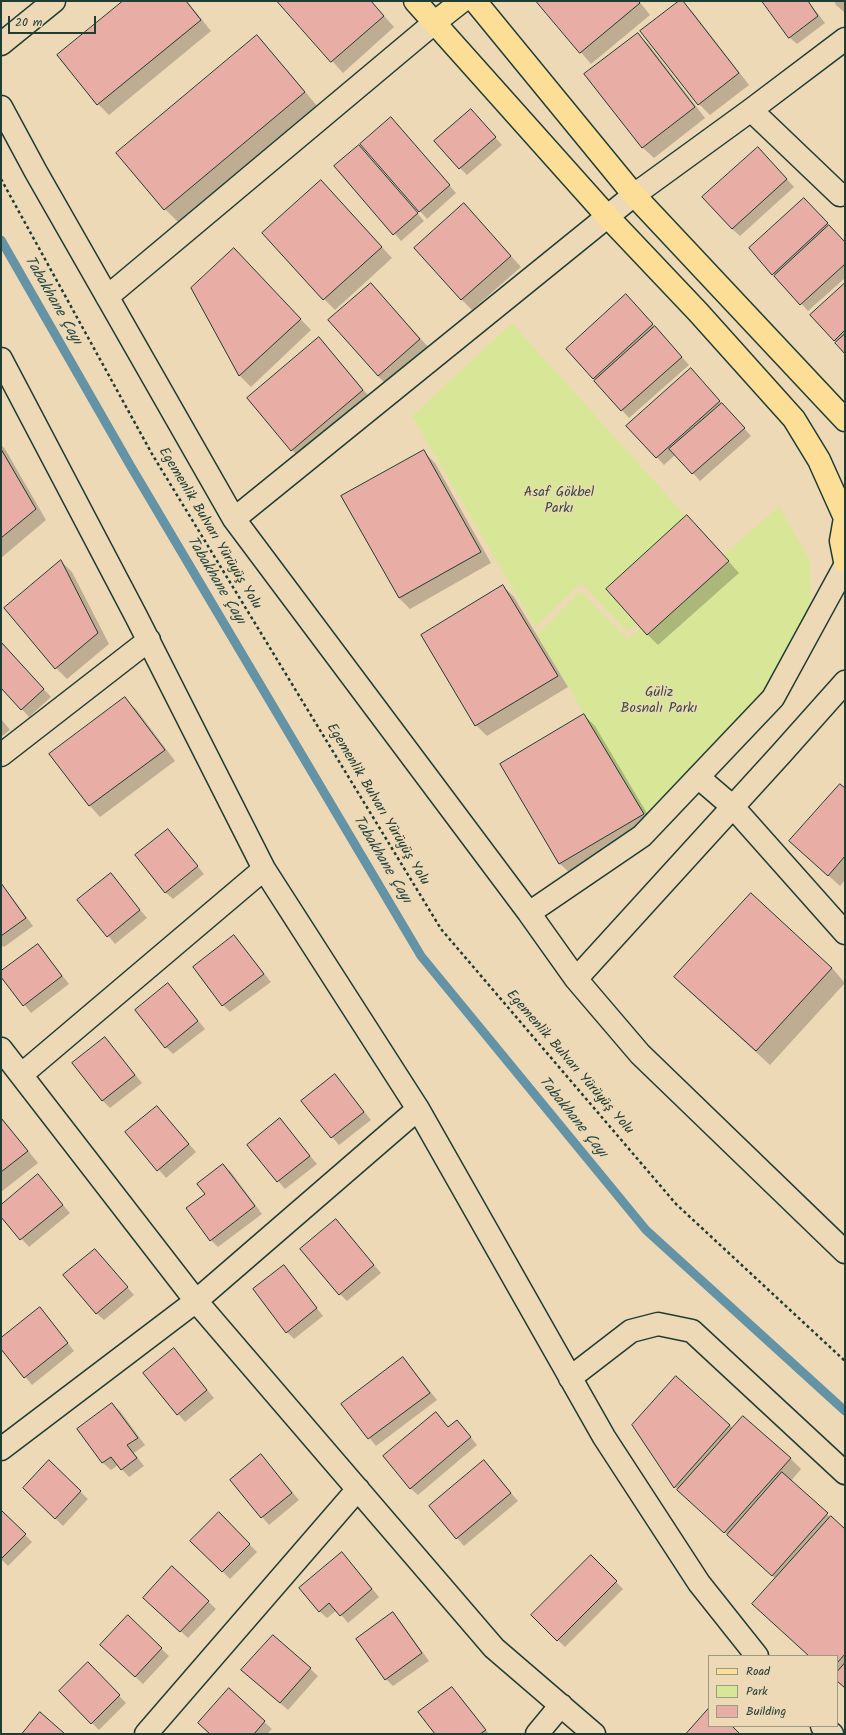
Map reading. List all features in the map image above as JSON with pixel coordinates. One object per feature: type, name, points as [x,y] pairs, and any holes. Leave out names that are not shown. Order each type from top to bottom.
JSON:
[{"type":"main road","points":[[415,1],[608,216],[698,312],[794,419],[819,460],[845,518],[841,541],[845,561]]},
{"type":"main road","points":[[434,23],[462,1]]},
{"type":"main road","points":[[475,1],[634,195],[845,420]]},
{"type":"street","points":[[1,44],[54,1]]},
{"type":"street","points":[[108,297],[434,23]]},
{"type":"street","points":[[234,519],[634,195],[845,40]]},
{"type":"street","points":[[1,107],[36,172],[234,519],[529,913],[576,979],[640,1054],[845,1252]]},
{"type":"street","points":[[751,110],[840,195],[845,194]]},
{"type":"street","points":[[1,358],[7,384],[149,640],[264,869],[418,1109],[604,1437],[699,1583],[756,1655]]},
{"type":"street","points":[[529,913],[642,836],[773,698],[845,566]]},
{"type":"street","points":[[1,755],[149,640]]},
{"type":"street","points":[[576,979],[845,682]]},
{"type":"street","points":[[698,777],[733,807],[845,933]]},
{"type":"street","points":[[21,1076],[264,869]]},
{"type":"street","points":[[1,1049],[196,1301],[494,1648],[594,1734]]},
{"type":"street","points":[[1,1449],[196,1301],[418,1109]]},
{"type":"street","points":[[570,1378],[631,1331],[658,1324],[692,1331],[845,1473]]},
{"type":"street","points":[[146,1734],[358,1489]]},
{"type":"street","points":[[537,1734],[561,1705]]},
{"type":"street","points":[[823,1727],[832,1734]]},
{"type":"path","name":"Egemenlik Bulvarı Yürüyüş Yolu","points":[[1,179],[152,454],[441,929],[676,1204],[845,1361]]},
{"type":"green space","name":"Asaf Gökbel Parkı","points":[[512,323],[718,552],[628,632],[581,583],[535,627],[412,416]]},
{"type":"green space","name":"Güliz Bosnalı Parkı","points":[[779,506],[810,561],[811,619],[767,692],[645,815],[537,635],[580,591],[628,639]]},
{"type":"building","points":[[123,1],[186,1],[201,20],[97,105],[57,55]]},
{"type":"building","points":[[277,1],[371,1],[384,16],[331,62]]},
{"type":"building","points":[[536,1],[638,1],[640,3],[580,53]]},
{"type":"building","points":[[679,1],[683,1],[739,73],[698,105],[640,31]]},
{"type":"building","points":[[762,1],[808,1],[818,16],[789,38]]},
{"type":"building","points":[[638,33],[695,107],[642,148],[584,74]]},
{"type":"building","points":[[257,35],[305,92],[164,210],[116,153]]},
{"type":"building","points":[[471,109],[496,137],[459,169],[434,141]]},
{"type":"building","points":[[391,117],[450,185],[419,212],[360,144]]},
{"type":"building","points":[[359,145],[418,213],[393,235],[334,166]]},
{"type":"building","points":[[758,147],[787,179],[732,229],[702,197]]},
{"type":"building","points":[[321,180],[382,247],[323,300],[262,233]]},
{"type":"building","points":[[804,198],[828,223],[772,275],[749,248]]},
{"type":"building","points":[[464,203],[511,256],[461,300],[414,248]]},
{"type":"building","points":[[829,225],[845,242],[845,264],[800,305],[774,276]]},
{"type":"building","points":[[234,248],[301,319],[239,376],[191,288]]},
{"type":"building","points":[[371,283],[420,339],[378,376],[328,320]]},
{"type":"building","points":[[845,283],[845,330],[834,341],[810,315]]},
{"type":"building","points":[[626,294],[653,324],[593,379],[566,349]]},
{"type":"building","points":[[655,326],[682,357],[621,411],[594,381]]},
{"type":"building","points":[[845,334],[845,354],[835,343]]},
{"type":"building","points":[[319,337],[363,390],[291,451],[247,398]]},
{"type":"building","points":[[691,368],[720,401],[656,458],[626,426]]},
{"type":"building","points":[[722,403],[745,428],[692,474],[669,449]]},
{"type":"building","points":[[1,449],[36,509],[1,538]]},
{"type":"building","points":[[424,450],[481,552],[399,598],[341,496]]},
{"type":"building","points":[[687,515],[729,561],[647,635],[606,589]]},
{"type":"building","points":[[61,560],[98,633],[55,669],[4,608]]},
{"type":"building","points":[[503,585],[558,676],[475,726],[421,635]]},
{"type":"building","points":[[1,642],[44,689],[21,710],[1,688]]},
{"type":"building","points":[[125,697],[165,750],[89,806],[49,754]]},
{"type":"building","points":[[584,714],[644,814],[559,864],[500,764]]},
{"type":"building","points":[[840,784],[845,788],[845,856],[828,876],[789,841]]},
{"type":"building","points":[[168,829],[198,866],[165,893],[135,855]]},
{"type":"building","points":[[111,873],[140,910],[107,937],[77,900]]},
{"type":"building","points":[[1,883],[26,918],[1,936]]},
{"type":"building","points":[[751,893],[832,968],[756,1051],[674,977]]},
{"type":"building","points":[[234,935],[264,974],[222,1006],[193,967]]},
{"type":"building","points":[[38,944],[62,976],[23,1006],[1,977],[1,971]]},
{"type":"building","points":[[168,983],[198,1021],[165,1048],[135,1010]]},
{"type":"building","points":[[105,1037],[135,1075],[102,1101],[72,1063]]},
{"type":"building","points":[[335,1074],[364,1112],[331,1138],[301,1101]]},
{"type":"building","points":[[157,1106],[189,1144],[157,1171],[125,1132]]},
{"type":"building","points":[[1,1118],[28,1151],[1,1172]]},
{"type":"building","points":[[280,1118],[310,1156],[277,1182],[247,1145]]},
{"type":"building","points":[[223,1164],[255,1206],[210,1241],[186,1208],[205,1194],[197,1184]]},
{"type":"building","points":[[38,1174],[63,1205],[20,1240],[1,1217],[1,1205]]},
{"type":"building","points":[[336,1219],[374,1265],[339,1295],[300,1249]]},
{"type":"building","points":[[95,1249],[128,1287],[96,1314],[63,1275]]},
{"type":"building","points":[[284,1265],[317,1308],[286,1333],[253,1289]]},
{"type":"building","points":[[40,1307],[68,1343],[24,1378],[1,1349],[1,1338]]},
{"type":"building","points":[[174,1348],[207,1390],[177,1415],[143,1373]]},
{"type":"building","points":[[403,1357],[430,1393],[368,1439],[341,1404]]},
{"type":"building","points":[[676,1376],[730,1425],[674,1488],[632,1425]]},
{"type":"building","points":[[112,1403],[138,1438],[127,1445],[137,1458],[121,1470],[111,1457],[102,1463],[77,1429]]},
{"type":"building","points":[[436,1412],[448,1427],[457,1420],[471,1437],[410,1489],[383,1456]]},
{"type":"building","points":[[743,1416],[791,1458],[724,1533],[677,1490]]},
{"type":"building","points":[[261,1454],[292,1493],[261,1518],[230,1480]]},
{"type":"building","points":[[49,1460],[81,1491],[55,1519],[23,1488]]},
{"type":"building","points":[[484,1460],[511,1493],[456,1539],[429,1506]]},
{"type":"building","points":[[782,1472],[828,1513],[772,1576],[727,1535]]},
{"type":"building","points":[[1,1510],[26,1534],[1,1559]]},
{"type":"building","points":[[219,1512],[250,1544],[222,1572],[190,1541]]},
{"type":"building","points":[[831,1516],[845,1529],[845,1654],[838,1662],[838,1655],[808,1655],[752,1604]]},
{"type":"building","points":[[342,1552],[372,1589],[340,1616],[329,1603],[319,1612],[299,1588]]},
{"type":"building","points":[[591,1555],[617,1581],[557,1641],[531,1615]]},
{"type":"building","points":[[172,1566],[209,1601],[180,1632],[143,1598]]},
{"type":"building","points":[[393,1612],[422,1653],[385,1680],[356,1639]]},
{"type":"building","points":[[128,1615],[162,1648],[135,1677],[100,1645]]},
{"type":"building","points":[[273,1635],[311,1668],[280,1703],[241,1670]]},
{"type":"building","points":[[88,1662],[120,1695],[91,1724],[59,1691]]},
{"type":"building","points":[[845,1663],[845,1688],[838,1682],[838,1671]]},
{"type":"building","points":[[452,1687],[486,1730],[480,1734],[435,1734],[418,1712]]},
{"type":"building","points":[[229,1688],[265,1721],[254,1734],[210,1734],[198,1723]]},
{"type":"building","points":[[708,1709],[708,1727],[733,1727],[740,1734],[686,1734]]},
{"type":"building","points":[[40,1712],[65,1734],[22,1734]]},
{"type":"waterway","name":"Tabakhane Çayı","points":[[1,240],[130,465],[421,956],[646,1230],[845,1411]]}]
